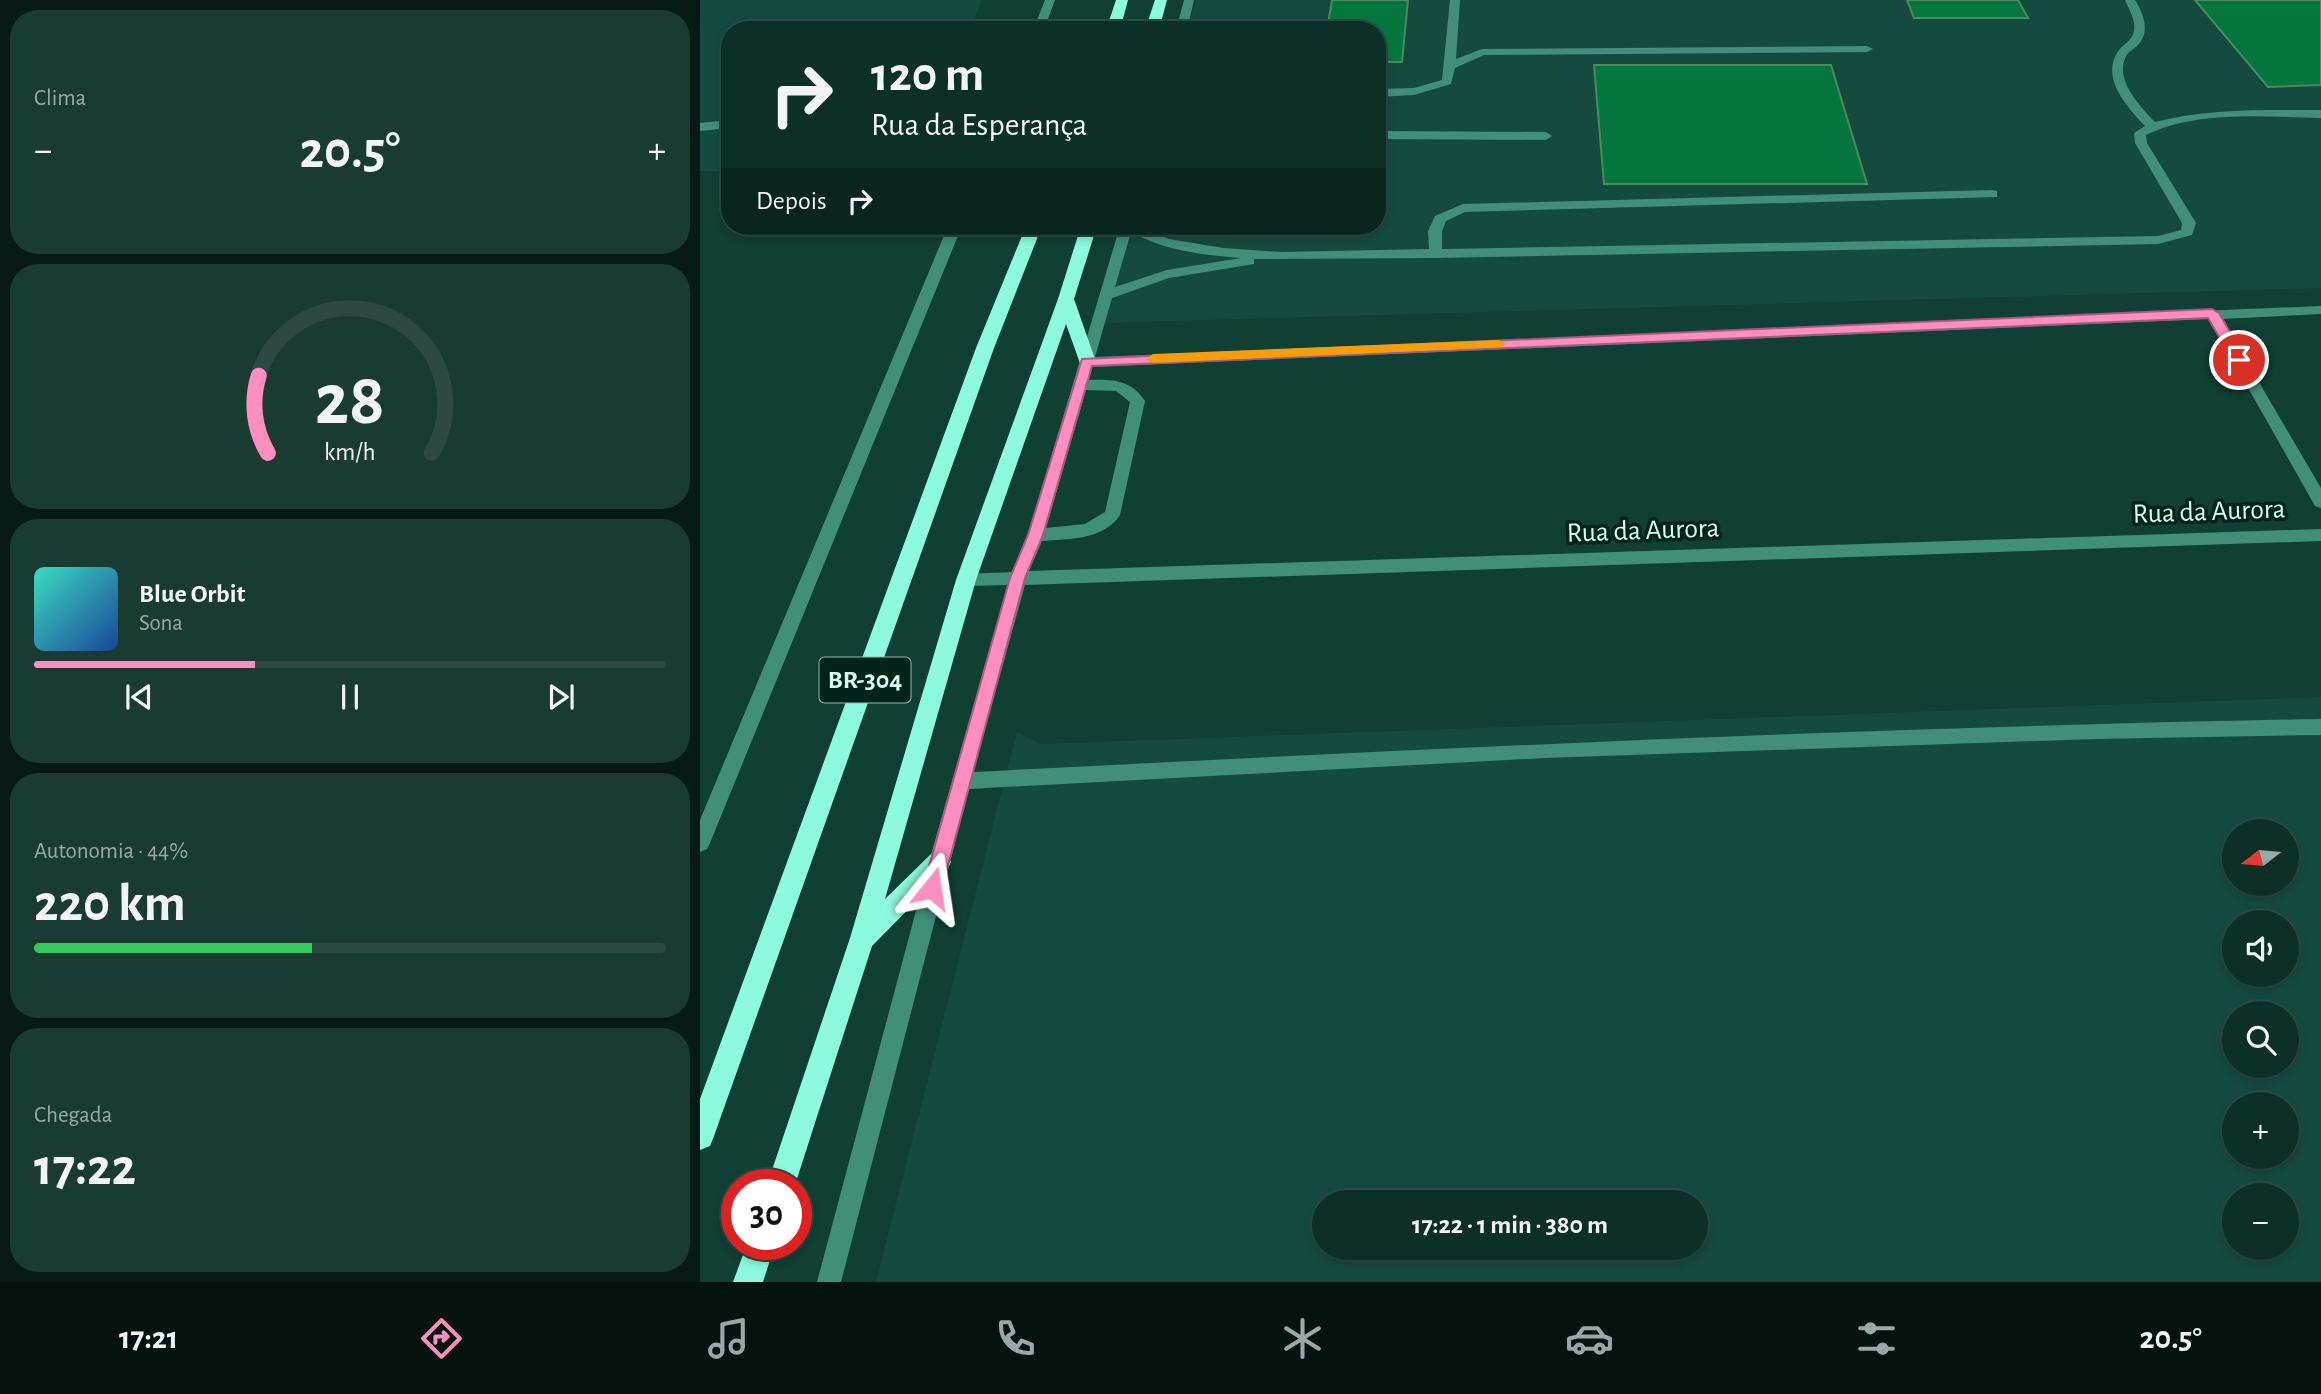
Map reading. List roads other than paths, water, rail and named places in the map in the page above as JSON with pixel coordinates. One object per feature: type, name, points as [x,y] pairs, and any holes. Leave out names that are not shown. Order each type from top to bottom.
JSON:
[{"type":"highway","points":[[1116,21],[1122,0]]},
{"type":"highway","points":[[1155,21],[1161,0]]},
{"type":"highway","name":"BR-304","points":[[700,1136],[985,348],[1030,235]]},
{"type":"highway","name":"BR-304","points":[[786,1169],[862,938],[966,580],[1087,235]]},
{"type":"highway","points":[[1066,299],[1087,362]]},
{"type":"highway","points":[[862,938],[939,862]]},
{"type":"highway","points":[[748,1282],[756,1260]]},
{"type":"street","points":[[1042,21],[1050,0]]},
{"type":"street","points":[[1183,21],[1189,0]]},
{"type":"street","points":[[1386,92],[1434,88],[1447,82],[1455,0]]},
{"type":"street","points":[[2130,1],[2138,13],[2140,27],[2136,41],[2122,53],[2118,71],[2123,89],[2151,125]]},
{"type":"street","points":[[1450,66],[1467,56],[1498,51],[1867,49]]},
{"type":"street","points":[[1144,235],[1178,245],[1280,256],[2158,240],[2187,232],[2189,223],[2141,143],[2140,133],[2151,125],[2169,121],[2245,114],[2321,114]]},
{"type":"street","points":[[700,127],[721,125]]},
{"type":"street","points":[[1386,135],[1546,136]]},
{"type":"street","points":[[1436,254],[1435,231],[1440,219],[1463,208],[1992,194]]},
{"type":"street","points":[[700,843],[951,235]]},
{"type":"street","points":[[829,1282],[939,862],[964,781],[1018,578],[1036,535],[1125,235]]},
{"type":"street","points":[[1106,295],[1167,274],[1280,256]]},
{"type":"street","points":[[1087,362],[2321,310]]},
{"type":"street","points":[[2212,313],[2321,502]]},
{"type":"street","points":[[1036,535],[1085,531],[1102,526],[1112,515],[1138,401],[1132,391],[1122,386],[1080,385]]},
{"type":"street","name":"Rua da Aurora","points":[[966,580],[2321,534]]},
{"type":"street","points":[[964,781],[1545,750],[2094,731],[2321,727]]}]
